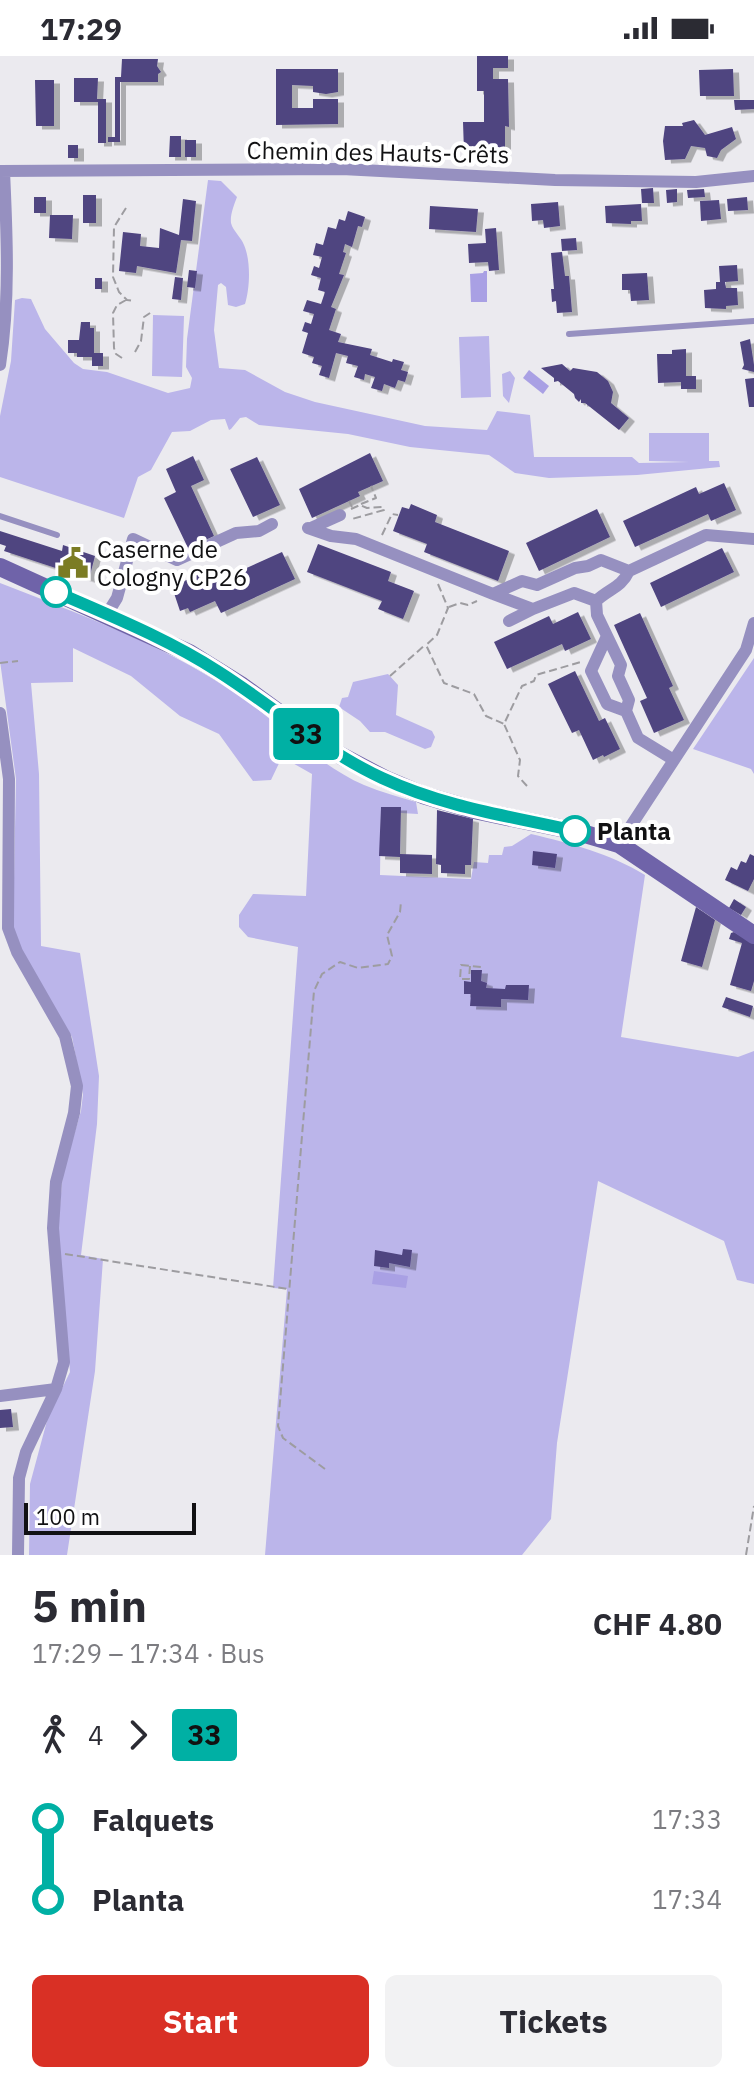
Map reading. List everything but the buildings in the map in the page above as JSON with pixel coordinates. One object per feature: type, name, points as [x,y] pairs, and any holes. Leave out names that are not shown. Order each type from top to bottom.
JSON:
[{"type":"main road","points":[[0,567],[189,653],[245,688],[330,750],[385,779],[452,804],[589,834],[619,844],[754,935]]},
{"type":"street","name":"Chemin des Hauts-Crêts","points":[[2,171],[342,169],[555,180],[696,182],[754,176]]},
{"type":"street","points":[[0,365],[4,342],[8,239],[2,171]]},
{"type":"street","points":[[341,517],[310,528],[331,536],[356,539],[533,609]]},
{"type":"street","points":[[107,614],[117,598],[133,539],[177,560],[236,533],[259,531],[272,524]]},
{"type":"street","points":[[596,601],[623,583],[629,571],[706,535],[754,539]]},
{"type":"street","points":[[492,594],[522,581],[537,585],[601,560],[629,571]]},
{"type":"street","points":[[509,621],[574,593],[596,601]]},
{"type":"street","points":[[596,601],[597,615],[621,665],[618,676],[629,700],[626,711],[638,738],[674,760]]},
{"type":"street","points":[[619,844],[746,650],[754,623]]},
{"type":"street","points":[[607,636],[591,671],[607,704],[626,711]]},
{"type":"street","points":[[0,713],[9,779],[8,928],[17,952],[65,1036],[77,1086],[74,1113],[56,1182],[54,1253],[64,1362],[56,1389],[26,1452],[19,1478],[18,1555]]},
{"type":"street","points":[[0,1396],[56,1389]]},
{"type":"lane","points":[[569,334],[754,321]]},
{"type":"lane","points":[[0,516],[57,535]]},
{"type":"path","points":[[126,208],[114,227],[113,269],[117,289],[127,300]]},
{"type":"path","points":[[122,358],[114,348],[113,313],[117,305],[127,300],[135,301]]},
{"type":"path","points":[[135,352],[140,346],[143,320],[147,313],[153,311]]},
{"type":"path","points":[[341,517],[376,498],[371,486]]},
{"type":"path","points":[[349,501],[352,509]]},
{"type":"path","points":[[341,517],[341,523],[384,510],[360,505]]},
{"type":"path","points":[[377,548],[388,517],[398,515]]},
{"type":"path","points":[[341,517],[354,524]]},
{"type":"path","points":[[390,676],[437,635],[448,608],[433,572]]},
{"type":"path","points":[[448,608],[460,603],[468,605],[492,594]]},
{"type":"path","points":[[426,645],[444,683],[474,694],[486,716],[504,724],[520,760],[518,776],[527,786]]},
{"type":"path","points":[[0,663],[18,661]]},
{"type":"path","points":[[504,724],[522,686],[534,681],[536,675],[543,671],[573,663]]},
{"type":"path","points":[[325,1469],[283,1438],[278,1426],[309,1038],[317,982],[322,974],[340,962],[368,968],[388,964],[392,956],[387,935],[400,912],[401,902]]},
{"type":"path","points":[[470,966],[482,967]]},
{"type":"path","points":[[54,1253],[289,1289]]},
{"type":"path","points":[[746,1555],[754,1506]]},
{"type":"shaded area","points":[[208,180],[221,181],[237,197],[231,223],[244,245],[249,266],[245,304],[236,307],[228,305],[226,287],[221,283],[218,285],[214,330],[219,368],[245,370],[285,392],[315,402],[425,426],[487,430],[497,411],[530,415],[534,457],[632,457],[639,463],[689,462],[649,461],[649,433],[709,433],[709,461],[719,461],[720,467],[637,475],[549,478],[515,473],[489,455],[410,447],[348,434],[259,425],[246,417],[240,418],[229,430],[225,419],[211,420],[190,431],[172,432],[151,470],[138,477],[124,518],[0,477],[0,416],[11,361],[15,300],[31,299],[45,329],[83,369],[107,372],[168,393],[190,388],[192,378],[186,367],[187,339]]},
{"type":"shaded area","points":[[487,271],[487,302],[471,302],[470,274]]},
{"type":"shaded area","points":[[153,315],[184,316],[182,377],[152,376]]},
{"type":"shaded area","points":[[489,336],[491,397],[461,398],[459,337]]},
{"type":"shaded area","points":[[529,370],[549,386],[543,394],[523,378]]},
{"type":"shaded area","points":[[510,371],[515,378],[509,403],[503,396],[502,374]]},
{"type":"shaded area","points":[[0,583],[118,630],[176,658],[231,690],[346,776],[370,788],[416,802],[418,814],[381,807],[380,875],[471,879],[474,862],[488,863],[489,855],[502,855],[504,847],[512,846],[531,834],[604,855],[645,875],[621,1037],[738,1057],[754,1051],[754,1284],[737,1280],[724,1241],[598,1181],[557,1443],[551,1519],[522,1555],[265,1555],[287,1289],[273,1288],[298,947],[248,937],[239,927],[239,915],[253,894],[306,896],[312,774],[282,757],[271,780],[253,781],[219,734],[180,716],[131,676],[73,648],[73,682],[31,683],[39,774],[41,946],[80,953],[99,1076],[97,1124],[81,1255],[103,1259],[95,1371],[67,1555],[29,1555],[30,1484],[48,1417],[70,1372],[58,1227],[63,1172],[83,1094],[72,1037],[22,952],[13,928],[16,779],[0,661]]},
{"type":"shaded area","points":[[754,658],[754,774],[751,769],[693,749]]},
{"type":"shaded area","points":[[388,674],[398,685],[396,715],[432,731],[435,737],[431,747],[425,749],[385,732],[370,732],[339,707],[342,698],[348,697],[353,682]]},
{"type":"shaded area","points":[[374,1271],[408,1276],[406,1288],[372,1284]]},
{"type":"bus line","name":"33","points":[[56,592],[189,653],[245,688],[330,750],[385,779],[452,804],[575,831]]},
{"type":"place","name":"Caserne de Cologny CP26","points":[[73,563]]},
{"type":"place","name":"Planta","points":[[575,831]]}]
